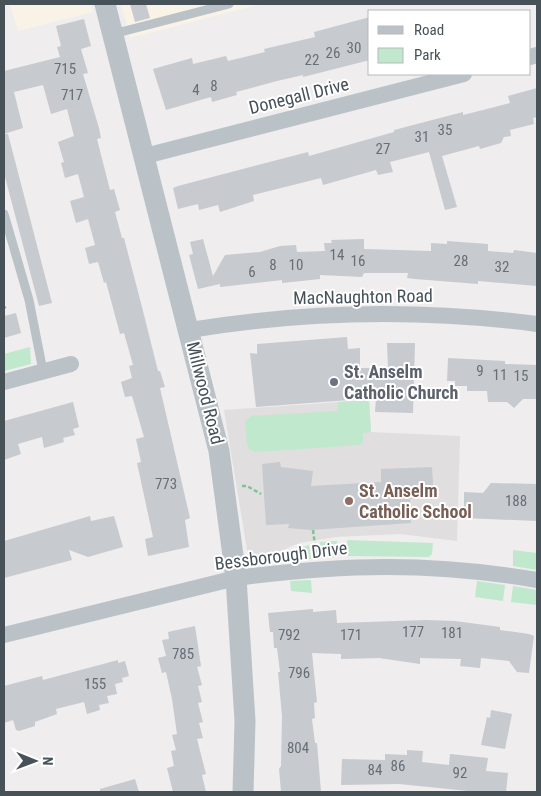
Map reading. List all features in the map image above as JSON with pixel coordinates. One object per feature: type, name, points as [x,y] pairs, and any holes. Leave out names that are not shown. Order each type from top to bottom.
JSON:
[{"type":"street","name":"Millwood Road","points":[[104,4],[190,330],[219,450],[236,578],[244,721],[243,792]]},
{"type":"street","name":"Donegall Drive","points":[[145,156],[460,75]]},
{"type":"street","name":"MacNaughton Road","points":[[190,330],[248,321],[343,314],[420,314],[498,319],[537,324]]},
{"type":"street","points":[[4,382],[71,364]]},
{"type":"street","name":"Bessborough Drive","points":[[4,635],[236,578],[318,569],[424,566],[494,572],[537,580]]},
{"type":"lane","points":[[113,34],[229,4]]},
{"type":"lane","points":[[4,214],[29,300],[43,371]]},
{"type":"path","points":[[235,486],[247,486],[261,494]]},
{"type":"path","points":[[313,530],[318,569]]},
{"type":"shaded area","points":[[10,4],[91,4],[93,12],[18,31]]},
{"type":"shaded area","points":[[121,4],[261,4],[130,38]]},
{"type":"shaded area","name":"St. Anselm Catholic School","points":[[369,400],[371,432],[460,436],[457,541],[400,534],[335,537],[299,543],[262,559],[252,558],[247,550],[224,410]]},
{"type":"green space","points":[[30,347],[31,364],[4,371],[4,354]]},
{"type":"green space","points":[[369,400],[371,432],[363,433],[363,443],[359,445],[255,452],[249,449],[247,444],[245,421],[251,416],[338,411],[337,402]]},
{"type":"green space","points":[[347,540],[433,543],[432,554],[429,557],[348,556]]},
{"type":"green space","points":[[337,541],[338,557],[320,558],[318,550],[320,542]]},
{"type":"green space","points":[[309,545],[311,559],[263,564],[289,551]]},
{"type":"green space","points":[[513,550],[537,553],[537,570],[513,566]]},
{"type":"green space","points":[[311,580],[312,593],[291,591],[290,581]]},
{"type":"green space","points":[[477,581],[505,585],[503,601],[475,597]]},
{"type":"green space","points":[[513,586],[537,590],[537,605],[511,602]]},
{"type":"building","points":[[130,4],[146,4],[150,18],[135,22]]},
{"type":"building","points":[[368,18],[368,61],[303,77],[303,75],[277,81],[236,92],[237,95],[212,102],[211,97],[166,110],[153,69],[192,58],[193,64],[226,56],[228,61],[265,52],[264,49],[315,37],[314,32]]},
{"type":"building","points":[[84,19],[91,46],[81,49],[88,73],[83,74],[99,128],[101,138],[97,139],[110,190],[114,189],[120,210],[115,212],[122,238],[124,238],[158,371],[160,371],[165,387],[160,388],[190,518],[185,520],[189,547],[148,556],[145,539],[153,537],[137,463],[141,462],[136,439],[144,437],[132,396],[125,397],[121,382],[132,378],[129,366],[133,365],[124,333],[120,334],[106,282],[104,283],[98,262],[89,264],[85,248],[95,245],[88,219],[76,223],[70,201],[84,197],[78,174],[65,178],[61,163],[64,162],[58,142],[74,136],[67,109],[51,114],[43,85],[14,92],[23,128],[4,134],[4,71],[60,57],[57,47],[61,46],[56,26]]},
{"type":"building","points":[[537,88],[537,117],[533,118],[534,124],[510,130],[511,136],[504,137],[501,143],[480,149],[479,146],[442,156],[457,207],[445,210],[429,152],[390,162],[393,172],[378,175],[376,170],[323,185],[321,178],[253,195],[254,201],[220,212],[218,205],[199,210],[198,204],[178,209],[173,188],[178,186],[308,152],[309,156],[394,132],[394,130],[463,112],[463,115],[510,103],[508,96]]},
{"type":"building","points":[[4,134],[8,134],[52,303],[39,306],[4,173]]},
{"type":"building","points":[[203,239],[213,276],[225,255],[260,252],[280,246],[296,245],[297,252],[325,251],[324,243],[332,243],[331,240],[364,239],[364,249],[431,251],[431,243],[447,244],[447,241],[488,244],[488,251],[513,253],[514,250],[537,253],[537,286],[478,281],[478,284],[415,279],[407,278],[408,273],[364,273],[362,277],[320,275],[320,279],[282,283],[282,280],[220,287],[220,284],[198,289],[189,255],[193,254],[190,242]]},
{"type":"building","points":[[16,313],[21,333],[4,338],[4,316]]},
{"type":"building","name":"St. Anselm Catholic Church","points":[[347,337],[348,349],[360,348],[360,368],[388,368],[387,343],[415,343],[413,413],[375,412],[376,398],[256,407],[250,353],[257,354],[257,344]]},
{"type":"building","points":[[448,358],[505,361],[505,364],[537,365],[537,399],[523,399],[514,408],[507,402],[488,402],[487,391],[467,391],[467,386],[455,386],[455,381],[447,381]]},
{"type":"building","points":[[73,402],[79,427],[73,429],[75,435],[63,438],[64,442],[44,448],[42,437],[18,444],[21,454],[4,460],[4,421]]},
{"type":"building","points":[[280,462],[281,467],[313,471],[311,486],[381,482],[381,469],[432,467],[434,498],[410,499],[411,523],[311,530],[288,528],[289,524],[266,525],[262,464]]},
{"type":"building","points":[[491,483],[537,484],[537,521],[464,518],[464,492],[483,493]]},
{"type":"building","points":[[90,516],[91,521],[114,516],[123,547],[88,557],[69,550],[72,560],[4,578],[4,541]]},
{"type":"building","points":[[313,609],[313,612],[336,610],[337,623],[455,621],[500,627],[500,630],[529,634],[534,636],[529,673],[517,672],[509,661],[481,658],[480,668],[460,666],[461,659],[420,658],[420,664],[379,658],[341,659],[341,654],[312,653],[317,702],[314,703],[315,718],[312,719],[315,743],[317,743],[321,792],[281,792],[279,769],[281,766],[282,716],[278,672],[280,672],[277,648],[274,648],[273,632],[270,632],[268,613]]},
{"type":"building","points":[[195,626],[201,666],[197,667],[202,685],[198,686],[202,702],[198,703],[203,722],[199,723],[203,738],[197,739],[206,774],[202,775],[206,792],[173,792],[167,768],[174,766],[171,751],[176,750],[172,735],[177,734],[166,672],[162,673],[158,658],[166,656],[162,640],[169,639],[168,632]]},
{"type":"building","points":[[118,660],[118,663],[125,661],[129,676],[122,678],[123,682],[115,684],[117,694],[107,696],[109,703],[99,705],[100,710],[87,714],[84,702],[56,709],[57,714],[35,722],[35,726],[19,731],[16,730],[13,720],[4,723],[4,686],[42,676],[43,680]]},
{"type":"building","points":[[491,710],[512,714],[505,749],[481,745],[487,717],[490,718]]},
{"type":"building","points":[[407,750],[423,751],[422,762],[449,765],[450,754],[488,758],[486,771],[508,773],[506,792],[478,792],[399,784],[341,785],[342,759],[385,760],[385,754],[407,755]]},
{"type":"building","points":[[135,779],[139,792],[100,792],[100,789]]},
{"type":"place","name":"St. Anselm Catholic Church","points":[[334,382]]},
{"type":"place","name":"St. Anselm Catholic School","points":[[349,501]]}]
